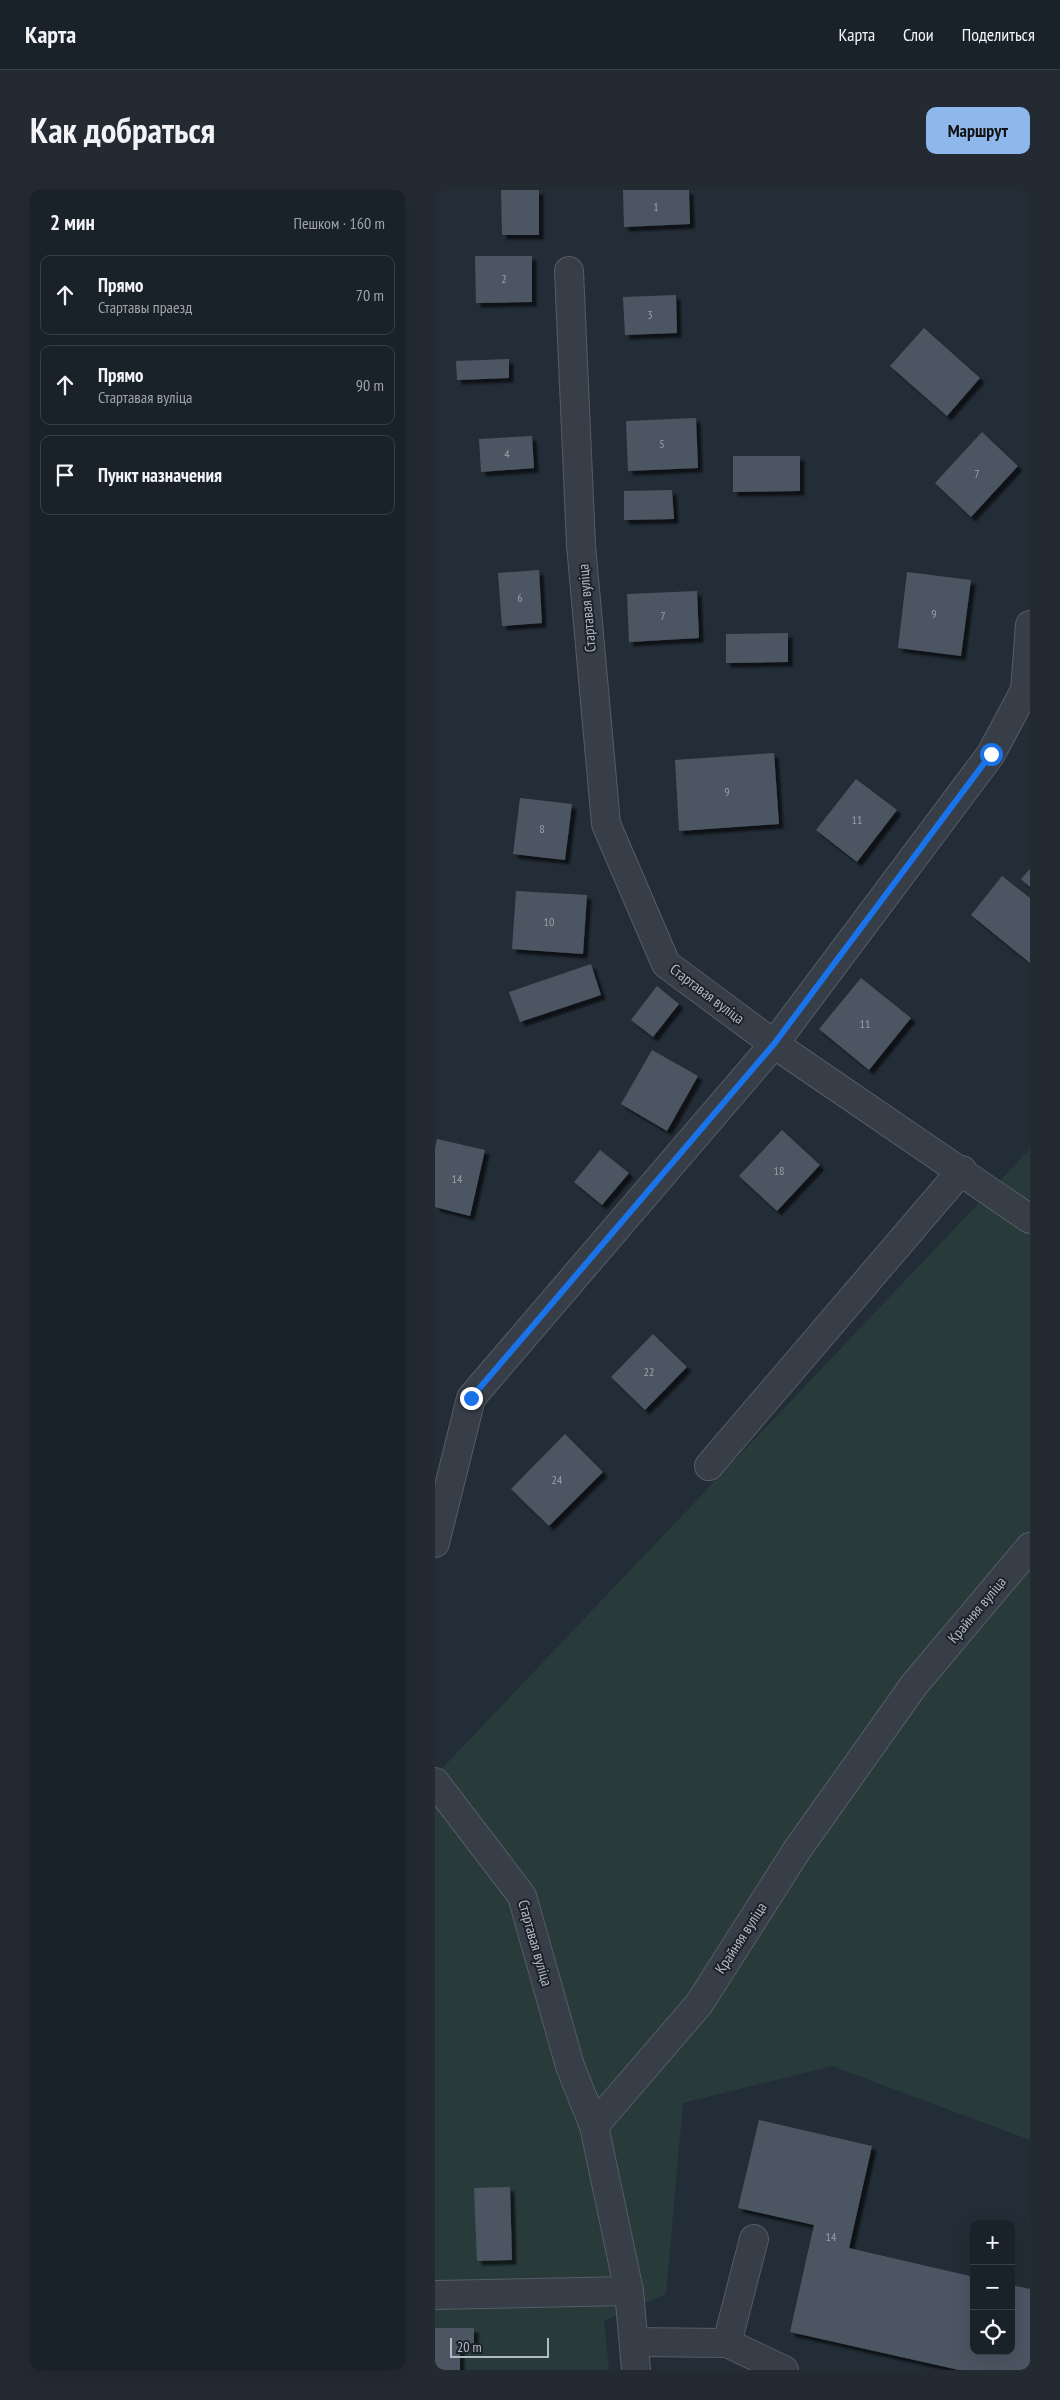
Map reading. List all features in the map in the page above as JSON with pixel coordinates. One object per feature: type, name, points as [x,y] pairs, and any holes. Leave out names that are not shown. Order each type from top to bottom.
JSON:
[{"type":"street","name":"Стартавая вуліца","points":[[569,271],[581,545],[606,824],[666,964],[774,1044],[962,1170],[1030,1219]]},
{"type":"street","points":[[435,1543],[471,1398],[774,1044],[991,754],[1025,690],[1030,624]]},
{"type":"street","points":[[709,1466],[962,1170]]},
{"type":"street","name":"Крайняя вуліца","points":[[594,2126],[699,2004],[797,1850],[914,1685],[1030,1547]]},
{"type":"street","name":"Стартавая вуліца","points":[[435,1782],[522,1896],[570,2066],[594,2126]]},
{"type":"street","points":[[594,2126],[629,2291],[636,2370]]},
{"type":"street","points":[[727,2343],[754,2239]]},
{"type":"street","points":[[435,2295],[629,2291]]},
{"type":"street","points":[[634,2342],[727,2343],[784,2370]]},
{"type":"green space","points":[[1030,1149],[1030,2140],[832,2066],[683,2103],[666,2294],[604,2321],[609,2370],[435,2370],[435,1776]]},
{"type":"building","points":[[501,190],[539,190],[539,235],[502,235]]},
{"type":"building","points":[[623,190],[689,190],[690,224],[624,227]]},
{"type":"building","points":[[475,256],[532,256],[532,302],[476,303]]},
{"type":"building","points":[[676,295],[677,333],[625,335],[623,297]]},
{"type":"building","points":[[924,328],[980,378],[947,416],[890,366]]},
{"type":"building","points":[[509,359],[509,378],[457,380],[456,361]]},
{"type":"building","points":[[696,418],[698,468],[628,471],[626,421]]},
{"type":"building","points":[[982,432],[1018,466],[971,517],[935,483]]},
{"type":"building","points":[[532,436],[534,468],[481,472],[479,439]]},
{"type":"building","points":[[733,456],[800,456],[800,491],[733,492]]},
{"type":"building","points":[[672,490],[674,519],[624,520],[624,491]]},
{"type":"building","points":[[539,570],[542,623],[502,626],[498,573]]},
{"type":"building","points":[[907,572],[971,580],[961,656],[898,648]]},
{"type":"building","points":[[697,591],[699,638],[629,642],[627,594]]},
{"type":"building","points":[[788,633],[788,662],[726,663],[726,634]]},
{"type":"building","points":[[774,753],[779,824],[679,831],[675,760]]},
{"type":"building","points":[[856,779],[897,810],[857,862],[816,830]]},
{"type":"building","points":[[520,798],[572,804],[565,860],[513,854]]},
{"type":"building","points":[[1030,869],[1030,887],[1021,879]]},
{"type":"building","points":[[1002,876],[1030,898],[1030,963],[971,915]]},
{"type":"building","points":[[516,891],[587,895],[583,954],[512,949]]},
{"type":"building","points":[[591,964],[601,995],[520,1022],[509,992]]},
{"type":"building","points":[[861,978],[911,1018],[869,1070],[819,1029]]},
{"type":"building","points":[[657,986],[679,1004],[653,1037],[631,1020]]},
{"type":"building","points":[[652,1050],[698,1076],[667,1131],[621,1104]]},
{"type":"building","points":[[782,1130],[820,1165],[777,1211],[739,1176]]},
{"type":"building","points":[[437,1139],[485,1150],[470,1216],[435,1207],[435,1149]]},
{"type":"building","points":[[600,1150],[629,1173],[602,1205],[574,1182]]},
{"type":"building","points":[[653,1334],[687,1367],[645,1410],[611,1377]]},
{"type":"building","points":[[565,1434],[603,1472],[549,1526],[511,1489]]},
{"type":"building","points":[[759,2120],[872,2146],[849,2248],[970,2276],[970,2355],[1015,2355],[1015,2286],[1030,2289],[1030,2370],[959,2370],[790,2332],[814,2225],[738,2208]]},
{"type":"building","points":[[510,2187],[512,2260],[477,2261],[474,2188]]},
{"type":"building","points":[[435,2328],[474,2328],[474,2344],[460,2344],[460,2370],[435,2370]]},
{"type":"route","points":[[471,1398],[774,1044],[991,754]]}]
